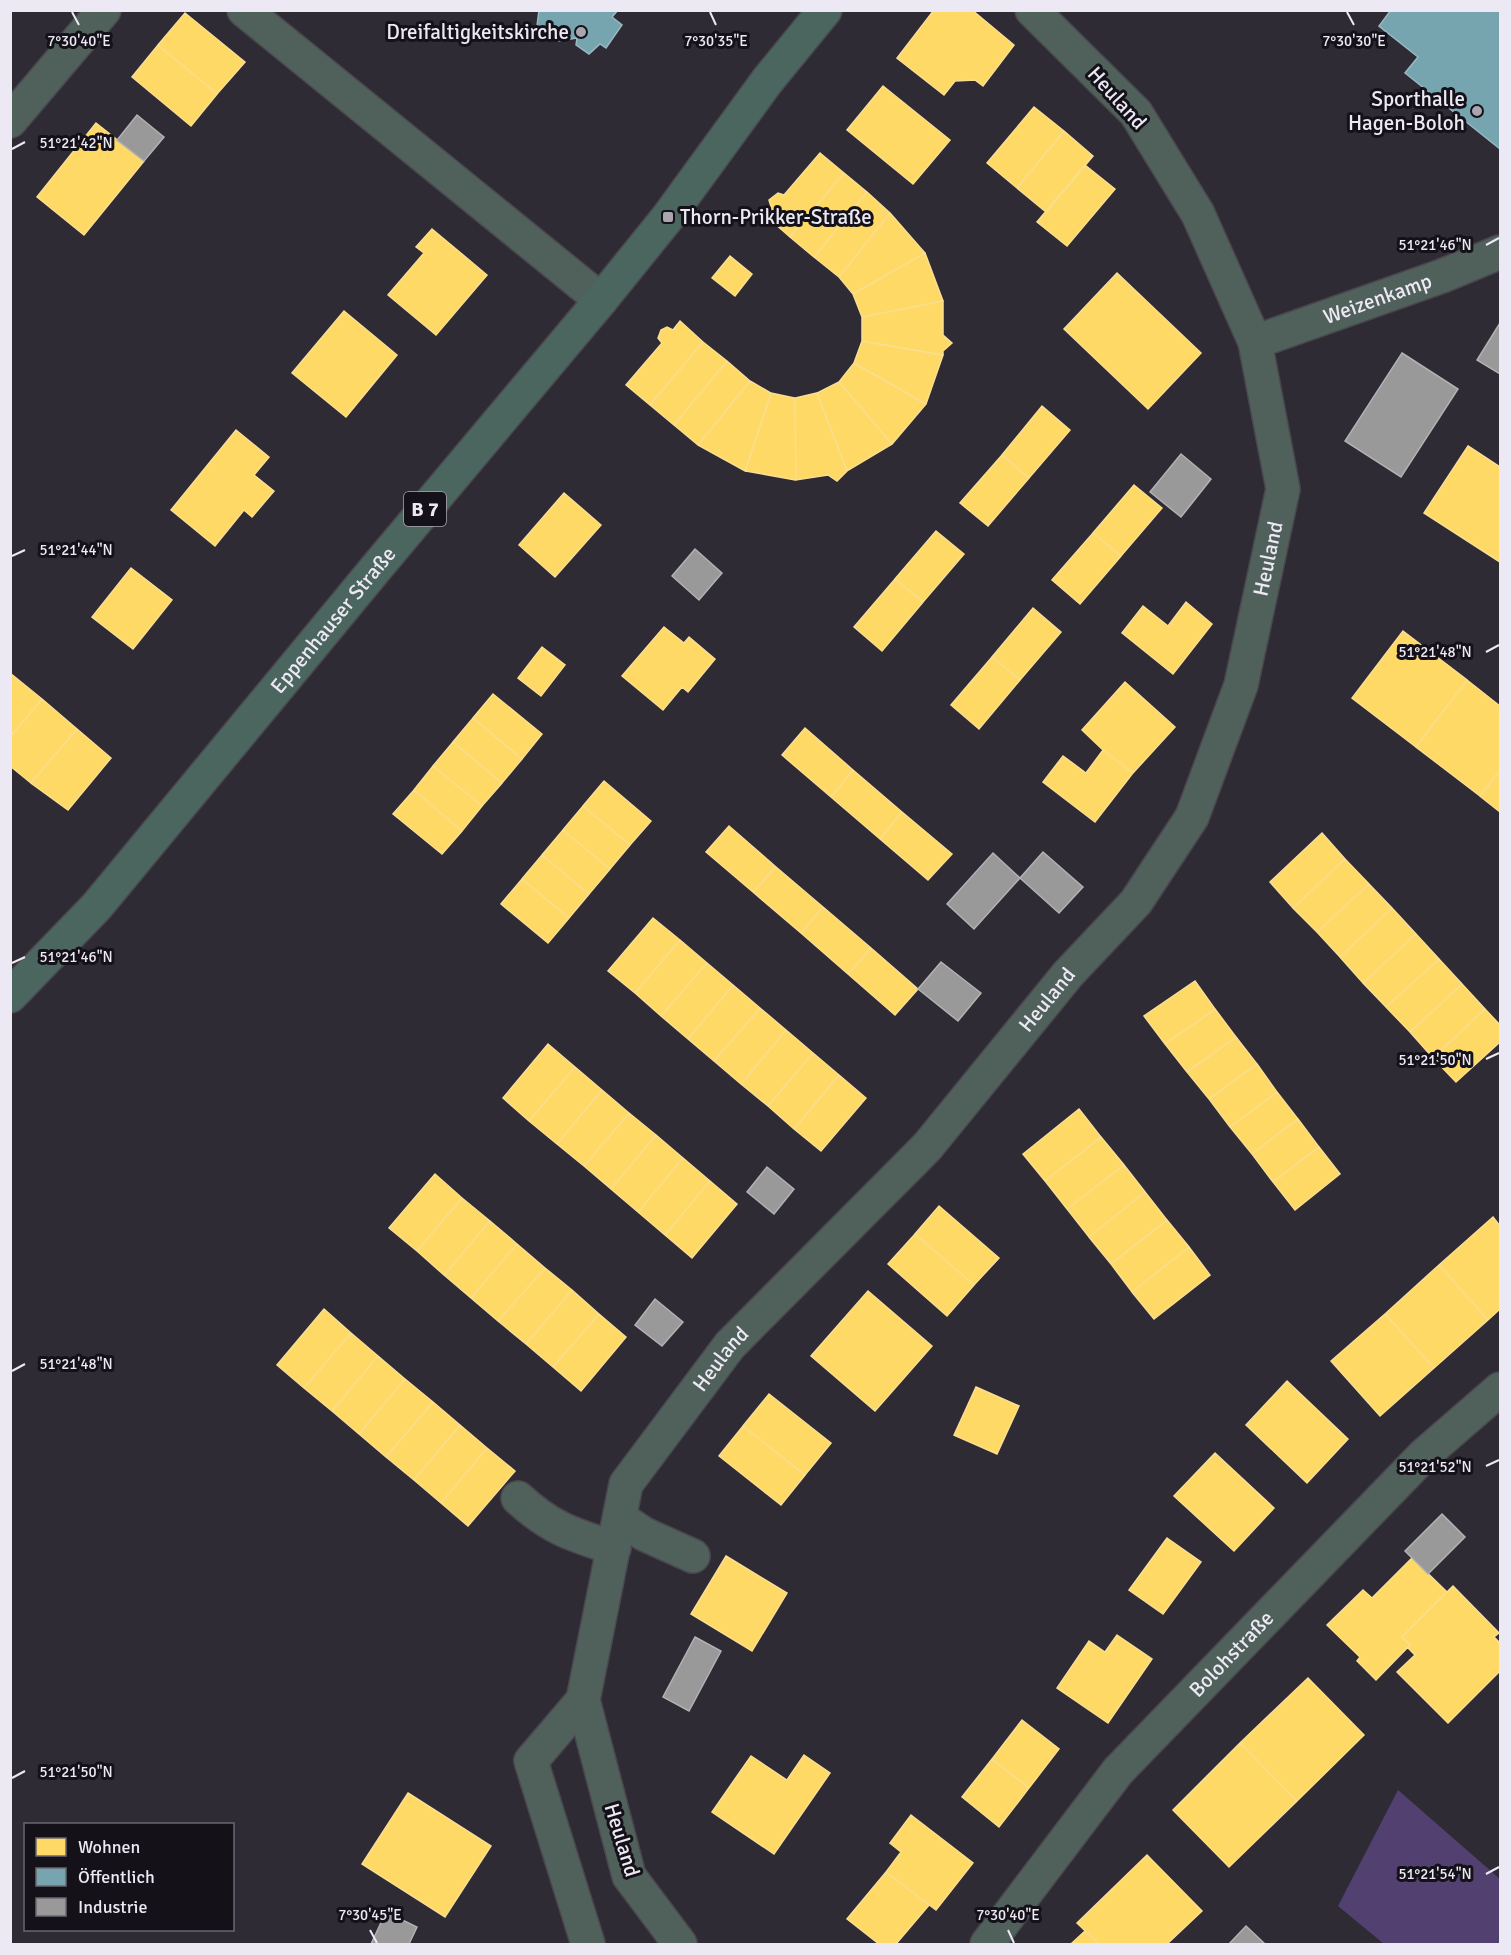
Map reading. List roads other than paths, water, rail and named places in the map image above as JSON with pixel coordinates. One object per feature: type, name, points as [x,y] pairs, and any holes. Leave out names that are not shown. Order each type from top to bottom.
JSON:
[{"type":"main road","name":"Eppenhauser Straße","points":[[10,996],[97,906],[376,567],[601,300],[668,217],[767,81],[825,10]]},
{"type":"street","points":[[10,121],[104,10]]},
{"type":"street","points":[[244,10],[601,300]]},
{"type":"street","name":"Heuland","points":[[680,1944],[629,1876],[583,1700],[626,1484],[730,1345],[927,1147],[1068,974],[1136,902],[1192,817],[1241,685],[1283,489],[1255,342],[1198,214],[1136,113],[1032,10]]},
{"type":"street","name":"Weizenkamp","points":[[1255,342],[1442,276],[1500,252]]},
{"type":"street","name":"Bolohstraße","points":[[987,1944],[1118,1771],[1424,1455],[1500,1389]]},
{"type":"street","points":[[518,1498],[538,1516],[568,1533],[644,1534],[693,1556]]},
{"type":"street","points":[[583,1700],[531,1761],[588,1944]]},
{"type":"place","name":"Dreifaltigkeitskirche","points":[[581,32]]},
{"type":"place","name":"Sporthalle Hagen-Boloh","points":[[1477,111]]},
{"type":"place","name":"Thorn-Prikker-Straße","points":[[668,217]]}]
